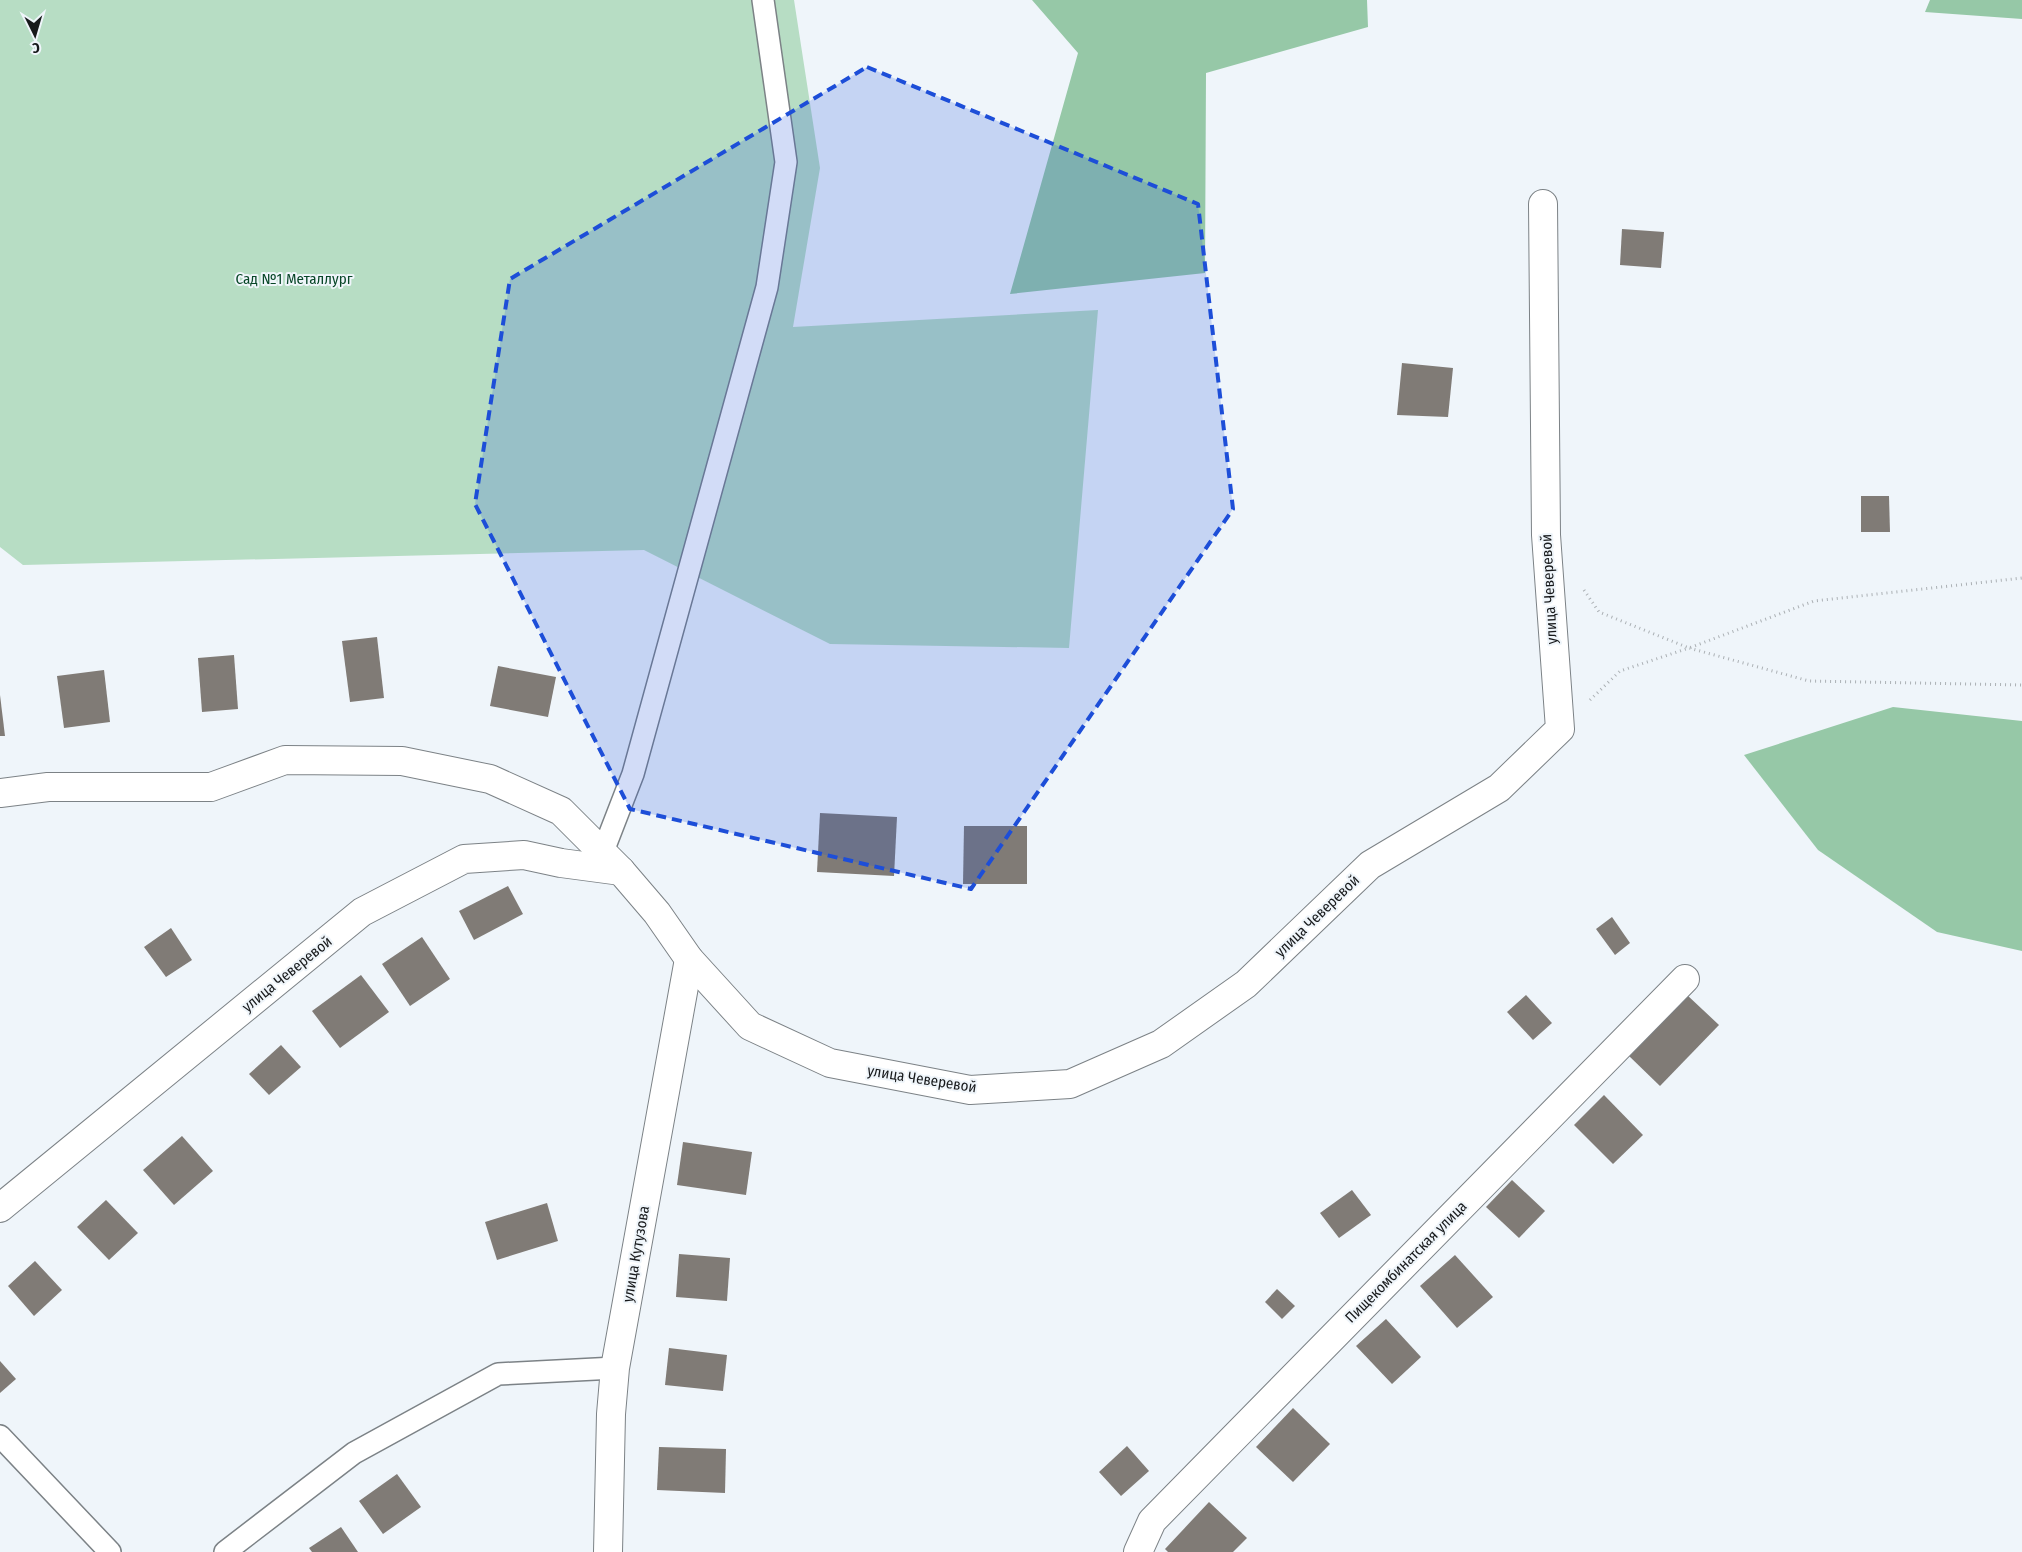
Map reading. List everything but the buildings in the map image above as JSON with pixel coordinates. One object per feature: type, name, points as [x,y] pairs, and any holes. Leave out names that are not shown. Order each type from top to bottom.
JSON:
[{"type":"street","name":"улица Чеверевой","points":[[0,793],[48,788],[211,787],[285,760],[402,761],[490,779],[561,811],[612,862],[657,913],[689,959],[750,1026],[830,1063],[970,1090],[1070,1084],[1161,1044],[1246,984],[1370,865],[1499,788],[1560,729],[1546,535],[1543,204]]},
{"type":"street","name":"улица Чеверевой","points":[[0,1208],[362,912],[464,859],[524,855],[561,863],[612,862]]},
{"type":"street","name":"улица Кутузова","points":[[608,1552],[611,1414],[615,1368],[689,959]]},
{"type":"street","name":"Пищекомбинатская улица","points":[[1138,1552],[1152,1521],[1685,979]]},
{"type":"lane","points":[[612,862],[633,774],[767,287],[786,162],[763,0]]},
{"type":"lane","points":[[225,1552],[354,1453],[498,1374],[615,1368]]},
{"type":"lane","points":[[0,1436],[110,1552]]},
{"type":"path","points":[[1560,729],[1620,671],[1689,648],[1814,601],[2022,578]]},
{"type":"path","points":[[1583,589],[1599,612],[1689,648],[1809,681],[2022,685]]},
{"type":"highlighted area","points":[[867,67],[1198,204],[1233,509],[971,889],[630,809],[475,504],[510,279]]},
{"type":"green space","name":"Сад №1 Металлург","points":[[0,0],[794,0],[820,168],[793,327],[1098,310],[1069,648],[830,644],[644,550],[23,565],[0,547]]},
{"type":"green space","points":[[1032,0],[1367,0],[1368,27],[1206,73],[1205,273],[1010,294],[1078,53]]},
{"type":"green space","points":[[1930,0],[2022,0],[2022,19],[1925,12]]},
{"type":"green space","points":[[1893,707],[2022,721],[2022,951],[1937,932],[1818,850],[1744,755]]}]
